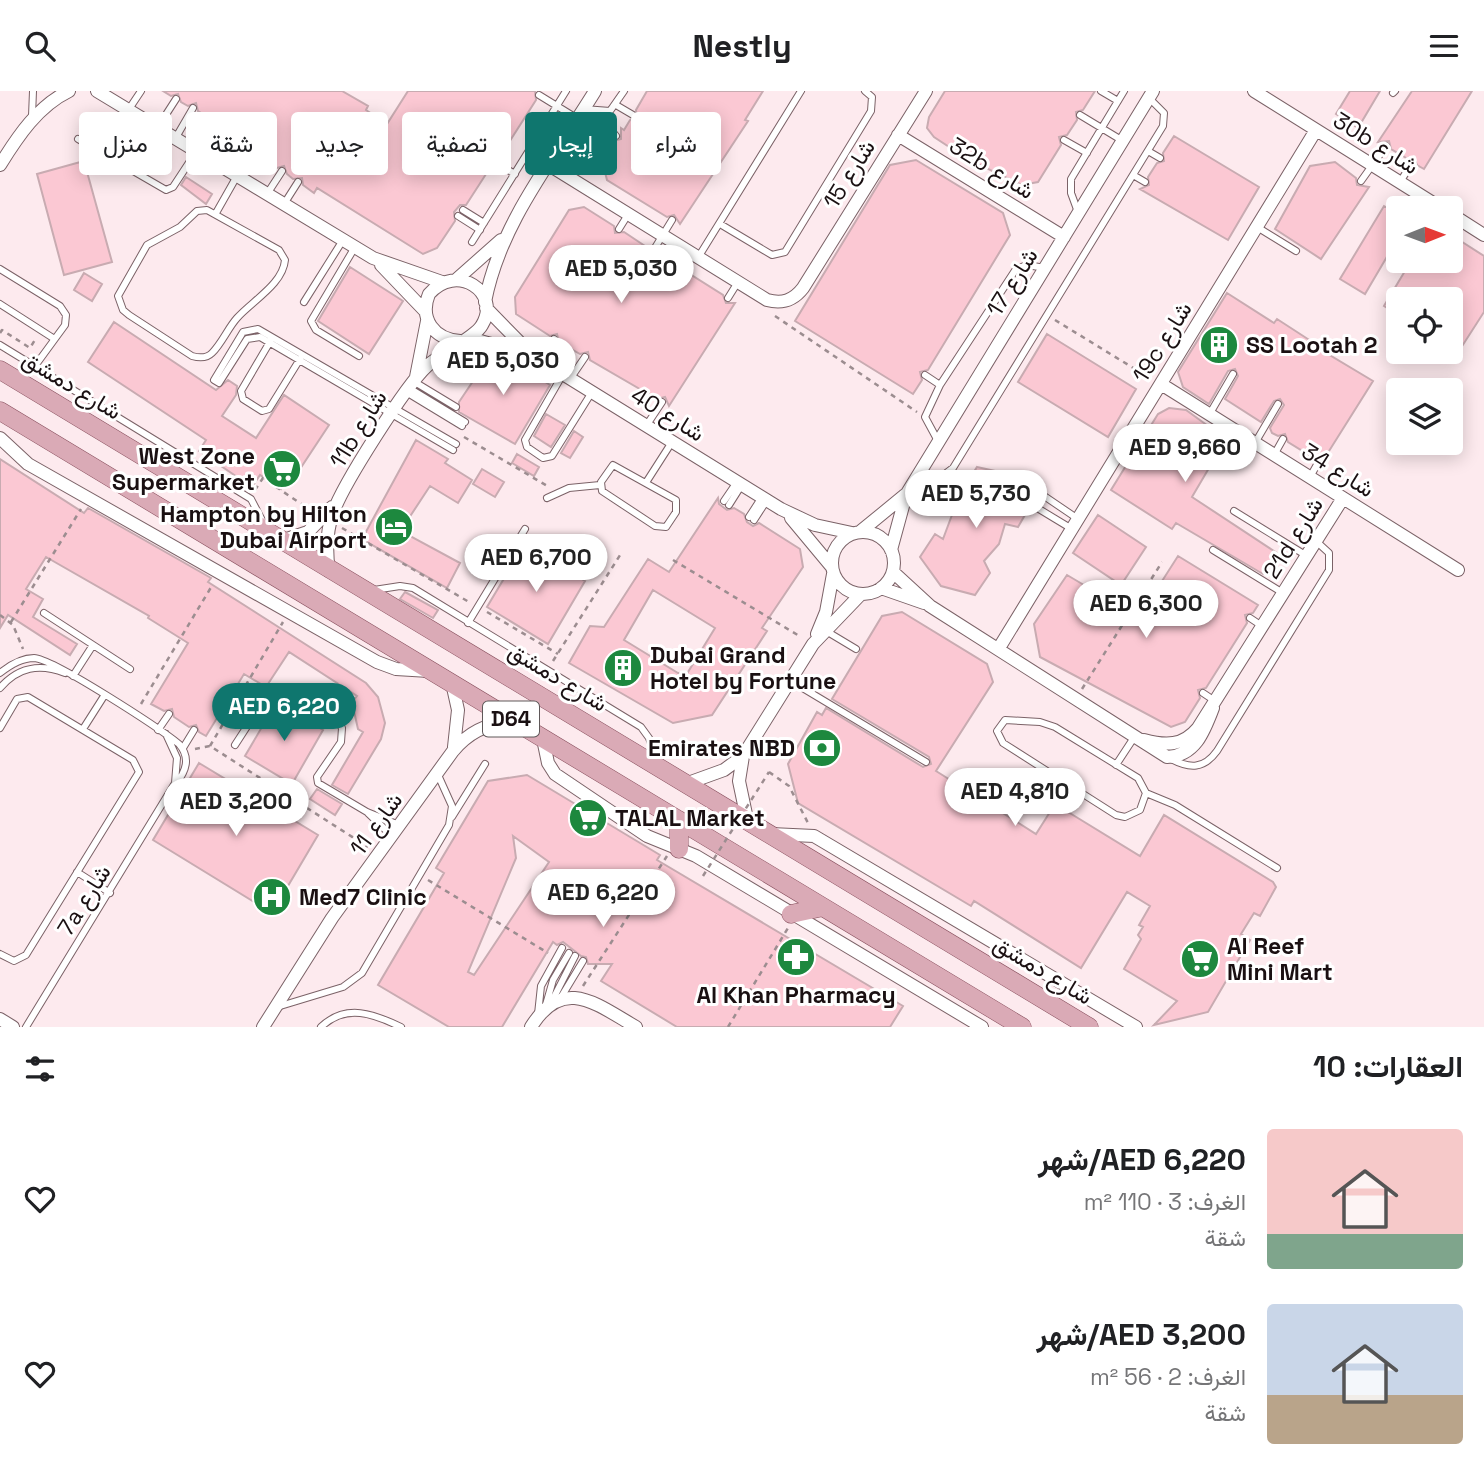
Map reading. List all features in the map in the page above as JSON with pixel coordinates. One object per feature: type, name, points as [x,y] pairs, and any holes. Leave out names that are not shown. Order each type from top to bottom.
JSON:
[{"type":"main road","name":"شارع دمشق","points":[[0,370],[363,593],[688,783],[1089,1027]]},
{"type":"main road","name":"D64","points":[[0,411],[1022,1027]]},
{"type":"main road","points":[[676,848],[679,820]]},
{"type":"main road","points":[[793,915],[823,907]]},
{"type":"street","points":[[0,165],[30,121],[52,101],[69,91]]},
{"type":"street","points":[[97,91],[128,111]]},
{"type":"street","name":"شارع 15","points":[[775,302],[802,298],[808,279],[926,91]]},
{"type":"street","name":"30b شارع","points":[[1254,91],[1422,196]]},
{"type":"street","points":[[582,112],[590,93]]},
{"type":"street","name":"شارع 17","points":[[891,550],[906,495],[1151,94]]},
{"type":"street","name":"19c شارع","points":[[999,648],[1161,384],[1206,317],[1317,130]]},
{"type":"street","name":"32b شارع","points":[[898,135],[1064,237]]},
{"type":"street","points":[[172,137],[186,146]]},
{"type":"street","points":[[235,175],[373,258],[442,282],[457,279],[506,235]]},
{"type":"street","points":[[373,258],[426,316],[440,337],[465,339],[482,325],[493,267],[506,235],[543,175]]},
{"type":"street","points":[[566,175],[775,302]]},
{"type":"street","points":[[1463,222],[1484,235]]},
{"type":"street","points":[[457,279],[475,286],[486,305]]},
{"type":"street","points":[[744,284],[786,293],[808,279]]},
{"type":"street","points":[[426,316],[429,294],[442,282]]},
{"type":"street","name":"شارع 40","points":[[486,305],[537,358],[780,509],[815,525],[857,532]]},
{"type":"street","name":"11b شارع","points":[[411,385],[426,316]]},
{"type":"street","name":"شارع 40","points":[[465,339],[537,358]]},
{"type":"street","name":"11b شارع","points":[[330,571],[326,520],[411,385],[465,339]]},
{"type":"street","name":"شارع 34","points":[[1161,384],[1213,422],[1255,443],[1458,570]]},
{"type":"street","points":[[0,438],[27,464],[386,666],[435,671]]},
{"type":"street","name":"شارع 17","points":[[857,532],[906,495]]},
{"type":"street","name":"21d شارع","points":[[1167,757],[1185,755],[1194,747],[1215,705],[1262,626],[1343,498]]},
{"type":"street","name":"شارع 40","points":[[780,509],[809,535],[832,570]]},
{"type":"street","points":[[275,538],[308,532],[326,520]]},
{"type":"street","points":[[813,644],[826,612],[836,547],[857,532],[879,536],[891,550],[893,572],[881,588]]},
{"type":"street","points":[[832,570],[849,591],[861,594]]},
{"type":"street","points":[[893,572],[930,605],[1167,757]]},
{"type":"street","points":[[688,783],[724,770],[743,755],[813,644],[861,594],[881,588],[930,605]]},
{"type":"street","name":"شارع 11","points":[[452,683],[458,724],[453,751]]},
{"type":"street","name":"21d شارع","points":[[1138,738],[1163,744],[1180,743],[1194,733],[1215,705]]},
{"type":"street","name":"شارع 11","points":[[263,1027],[332,918],[393,838],[453,751],[462,741],[484,727],[497,724],[524,726]]},
{"type":"street","points":[[543,739],[548,762],[561,779],[647,837],[696,856],[982,1027]]},
{"type":"street","points":[[743,755],[739,781],[747,819]]},
{"type":"street","points":[[771,834],[814,836],[1136,1027]]},
{"type":"street","points":[[545,1011],[576,997],[592,1002],[636,1027]]},
{"type":"street","points":[[0,1019],[13,1027]]},
{"type":"lane","points":[[30,121],[33,91]]},
{"type":"lane","points":[[128,111],[141,91]]},
{"type":"lane","points":[[472,242],[566,91]]},
{"type":"lane","points":[[606,112],[616,105],[624,91]]},
{"type":"lane","points":[[699,256],[801,91]]},
{"type":"lane","points":[[720,224],[772,255],[781,255],[871,111],[872,97],[865,91]]},
{"type":"lane","points":[[1101,91],[1118,101]]},
{"type":"lane","points":[[1079,213],[1070,184],[1125,91]]},
{"type":"lane","points":[[916,478],[941,477],[953,468],[1148,151],[1165,117],[1151,94]]},
{"type":"lane","points":[[539,95],[557,106],[575,112]]},
{"type":"lane","points":[[168,112],[176,99]]},
{"type":"lane","points":[[616,105],[631,114]]},
{"type":"lane","points":[[175,139],[193,108]]},
{"type":"lane","points":[[1080,115],[1124,141]]},
{"type":"lane","points":[[78,139],[166,190],[173,187],[186,167]]},
{"type":"lane","points":[[1064,140],[1087,153]]},
{"type":"lane","points":[[1361,181],[1386,146]]},
{"type":"lane","points":[[1148,151],[1160,158]]},
{"type":"lane","points":[[1400,182],[1412,163]]},
{"type":"lane","points":[[267,194],[282,171]]},
{"type":"lane","points":[[511,172],[515,174]]},
{"type":"lane","points":[[216,213],[233,175]]},
{"type":"lane","points":[[1133,175],[1144,182]]},
{"type":"lane","points":[[284,204],[298,182]]},
{"type":"lane","points":[[197,211],[216,213],[279,250],[285,265],[272,285],[236,319],[212,353],[197,358],[123,310],[118,296],[147,245],[180,227],[197,211]]},
{"type":"lane","points":[[460,213],[482,227]]},
{"type":"lane","points":[[619,229],[629,213]]},
{"type":"lane","points":[[653,251],[672,220]]},
{"type":"lane","points":[[1257,227],[1296,251]]},
{"type":"lane","points":[[304,302],[349,244]]},
{"type":"lane","points":[[349,244],[311,321],[316,330],[359,356]]},
{"type":"lane","points":[[938,441],[925,417],[940,385],[1016,269],[1027,265],[1045,268]]},
{"type":"lane","points":[[0,269],[64,310],[65,325],[52,338],[34,366]]},
{"type":"lane","points":[[728,298],[744,284]]},
{"type":"lane","points":[[0,304],[52,338]]},
{"type":"lane","points":[[271,340],[257,336],[247,339],[220,381],[215,383],[215,378],[243,332],[254,328],[393,413],[455,447]]},
{"type":"lane","points":[[537,358],[554,339]]},
{"type":"lane","points":[[271,340],[241,391],[243,399],[259,410],[269,409],[301,357]]},
{"type":"lane","points":[[0,345],[249,498],[275,538]]},
{"type":"lane","points":[[585,357],[567,377],[525,440],[527,447],[543,458],[552,456],[592,393]]},
{"type":"lane","points":[[1213,422],[1233,374]]},
{"type":"lane","points":[[925,375],[940,385]]},
{"type":"lane","points":[[411,385],[456,407]]},
{"type":"lane","points":[[411,385],[464,424]]},
{"type":"lane","points":[[646,426],[662,402]]},
{"type":"lane","points":[[1255,443],[1278,404]]},
{"type":"lane","points":[[1273,455],[1283,439]]},
{"type":"lane","points":[[647,481],[672,442]]},
{"type":"lane","points":[[1310,477],[1320,461]]},
{"type":"lane","points":[[613,465],[647,481],[677,503],[676,512],[666,527],[656,526],[604,494],[600,485],[613,465]]},
{"type":"lane","points":[[727,503],[739,483]]},
{"type":"lane","points":[[1025,483],[1075,524]]},
{"type":"lane","points":[[547,498],[569,488],[600,485]]},
{"type":"lane","points":[[751,519],[764,499]]},
{"type":"lane","points":[[1034,506],[1075,524]]},
{"type":"lane","points":[[1234,511],[1307,556]]},
{"type":"lane","points":[[468,623],[525,529]]},
{"type":"lane","points":[[1167,757],[1184,766],[1196,767],[1208,762],[1217,751],[1329,570],[1329,553],[1316,541]]},
{"type":"lane","points":[[1213,550],[1283,593]]},
{"type":"lane","points":[[363,593],[409,587],[642,727],[660,767]]},
{"type":"lane","points":[[44,613],[130,669]]},
{"type":"lane","points":[[1250,618],[1262,626]]},
{"type":"lane","points":[[824,630],[856,649]]},
{"type":"lane","points":[[73,676],[93,645]]},
{"type":"lane","points":[[0,673],[27,659],[48,661],[166,734],[185,751]]},
{"type":"lane","points":[[0,688],[14,674],[34,668],[55,670],[73,676]]},
{"type":"lane","points":[[789,680],[926,762]]},
{"type":"lane","points":[[235,745],[270,691],[277,688],[292,690],[335,718],[342,728],[341,742],[317,782],[367,812],[401,826]]},
{"type":"lane","points":[[1203,693],[1215,705]]},
{"type":"lane","points":[[83,729],[104,696]]},
{"type":"lane","points":[[0,728],[17,699],[28,697],[133,760],[139,772],[23,959],[14,961],[0,954]]},
{"type":"lane","points":[[158,730],[169,714]]},
{"type":"lane","points":[[1006,720],[1046,723],[1138,778],[1146,793],[1145,802],[1133,815],[1116,815],[1003,743],[997,731],[1006,720]]},
{"type":"lane","name":"7a شارع","points":[[26,1027],[185,770],[185,751],[194,730]]},
{"type":"lane","name":"7a شارع","points":[[166,734],[177,758],[177,775],[171,791]]},
{"type":"lane","points":[[1116,765],[1138,738]]},
{"type":"lane","points":[[275,1007],[343,987],[358,978],[485,764]]},
{"type":"lane","points":[[438,775],[452,806],[451,819]]},
{"type":"lane","points":[[1146,793],[1175,805],[1277,868]]},
{"type":"lane","points":[[367,812],[393,838]]},
{"type":"lane","points":[[77,872],[110,893]]},
{"type":"lane","points":[[545,1011],[541,986],[562,948]]},
{"type":"lane","points":[[545,1011],[553,980],[572,954]]},
{"type":"lane","points":[[545,1011],[583,961]]},
{"type":"lane","points":[[321,1027],[328,1020],[348,1012],[366,1013],[401,1027]]},
{"type":"path","points":[[775,302],[777,320],[925,417]]},
{"type":"path","points":[[1046,315],[1161,384]]},
{"type":"path","points":[[1,331],[30,348]]},
{"type":"path","points":[[458,433],[549,487]]},
{"type":"path","points":[[249,498],[263,478],[326,520],[558,654]]},
{"type":"path","points":[[11,622],[88,498]]},
{"type":"path","points":[[548,670],[622,552]]},
{"type":"path","points":[[673,560],[813,644]]},
{"type":"path","points":[[1076,698],[1162,562]]},
{"type":"path","points":[[134,715],[220,572]]},
{"type":"path","points":[[210,746],[289,611]]},
{"type":"path","points":[[0,615],[11,622],[27,659]]},
{"type":"path","points":[[185,751],[210,746],[380,855]]},
{"type":"path","points":[[703,876],[769,772],[789,786],[814,836]]},
{"type":"path","points":[[576,997],[676,848]]},
{"type":"path","points":[[419,875],[556,958]]},
{"type":"path","points":[[728,1027],[793,915]]},
{"type":"building","points":[[163,91],[342,91],[368,106],[366,110],[369,112],[291,112],[291,175],[388,175],[388,122],[408,91],[535,91],[536,100],[528,112],[525,112],[525,117],[511,139],[511,112],[402,112],[402,175],[485,175],[466,205],[460,205],[454,212],[455,221],[437,248],[423,254],[317,188],[314,193],[303,185],[302,178],[293,179],[287,174],[284,166],[277,168],[277,112],[200,112],[196,103],[188,106],[181,102],[178,94],[171,96]]},
{"type":"building","points":[[647,91],[763,91],[745,120],[748,121],[721,162],[721,112],[636,110]]},
{"type":"building","points":[[945,91],[1095,91],[1083,110],[1076,112],[1077,120],[1067,135],[1059,137],[1061,145],[1038,182],[1022,185],[969,160],[934,137],[927,128],[929,117]]},
{"type":"building","points":[[1350,91],[1380,91],[1358,128],[1336,114]]},
{"type":"building","points":[[1412,91],[1472,91],[1424,169],[1417,165],[1414,158],[1408,159],[1391,149],[1389,141],[1378,142]]},
{"type":"building","points":[[630,120],[631,175],[712,175],[680,224],[674,215],[667,217],[607,180],[606,175],[617,175],[617,140],[621,139],[621,128],[624,130]]},
{"type":"building","points":[[1174,136],[1259,187],[1228,240],[1140,189],[1149,185],[1148,177],[1157,163],[1164,161],[1163,153]]},
{"type":"building","points":[[916,160],[1003,213],[1010,235],[928,370],[920,372],[922,380],[913,394],[795,321],[890,165]]},
{"type":"building","points":[[79,162],[79,175],[88,175],[112,262],[64,275],[37,174]]},
{"type":"building","points":[[1335,162],[1356,178],[1357,185],[1369,187],[1321,259],[1275,229],[1310,166]]},
{"type":"building","points":[[186,177],[212,194],[206,204],[181,185]]},
{"type":"building","points":[[1384,206],[1386,207],[1386,258],[1365,294],[1340,279]]},
{"type":"building","points":[[584,207],[614,226],[615,233],[624,232],[648,248],[649,255],[658,254],[723,295],[726,303],[735,303],[669,406],[665,397],[657,399],[590,360],[588,352],[580,354],[559,342],[557,334],[550,336],[516,314],[515,297],[569,210]]},
{"type":"building","points":[[1463,242],[1484,256],[1484,312],[1463,345],[1463,287],[1395,287],[1404,273],[1463,273]]},
{"type":"building","points":[[350,267],[403,301],[369,354],[318,321]]},
{"type":"building","points":[[84,273],[102,284],[92,301],[74,290]]},
{"type":"building","points":[[1227,293],[1274,323],[1277,319],[1314,343],[1313,345],[1373,381],[1324,459],[1320,455],[1314,458],[1288,442],[1285,434],[1278,436],[1272,433],[1270,428],[1284,405],[1280,399],[1274,401],[1261,422],[1225,399],[1238,376],[1235,369],[1228,371],[1209,404],[1183,387],[1178,372]]},
{"type":"building","points":[[114,322],[216,390],[228,380],[237,386],[236,395],[222,416],[256,438],[284,395],[329,425],[296,475],[292,472],[281,489],[260,475],[252,487],[199,451],[206,440],[88,362]]},
{"type":"building","points":[[1047,334],[1136,389],[1108,437],[1018,382]]},
{"type":"building","points":[[492,353],[504,356],[550,385],[515,444],[459,412],[459,402]]},
{"type":"building","points":[[1169,408],[1186,410],[1226,439],[1192,497],[1277,553],[1263,574],[1176,523],[1172,529],[1111,490],[1158,414]]},
{"type":"building","points":[[546,414],[565,425],[551,447],[534,436]]},
{"type":"building","points":[[574,431],[583,437],[570,458],[561,453]]},
{"type":"building","points":[[416,440],[448,459],[445,463],[472,480],[458,503],[430,486],[407,521],[408,535],[460,563],[447,588],[362,539]]},
{"type":"building","points":[[517,454],[539,467],[534,476],[512,463]]},
{"type":"building","points":[[0,459],[84,513],[88,508],[211,578],[208,582],[366,683],[378,697],[385,723],[381,739],[348,794],[332,785],[363,732],[358,729],[352,702],[357,696],[289,652],[266,687],[244,674],[206,736],[199,732],[196,725],[189,727],[174,717],[172,709],[164,711],[151,704],[188,643],[148,618],[149,616],[46,557],[26,589],[43,599],[33,617],[77,644],[70,655],[8,615],[0,628]]},
{"type":"building","points":[[977,467],[1013,475],[1033,501],[1018,527],[1005,524],[999,544],[984,561],[990,573],[975,595],[941,586],[920,557],[935,534],[943,539],[952,515],[970,498],[963,490]]},
{"type":"building","points":[[482,469],[504,482],[495,497],[473,484]]},
{"type":"building","points":[[718,498],[719,504],[727,510],[734,508],[744,514],[747,522],[753,526],[759,523],[800,549],[803,567],[762,628],[767,631],[712,715],[673,723],[569,663],[590,626],[604,627],[648,559],[669,572]],"holes":[[[653,590],[715,628],[688,672],[678,673],[624,640]]]},
{"type":"building","points":[[1098,515],[1146,547],[1121,585],[1073,553]]},
{"type":"building","points":[[524,545],[585,581],[548,644],[487,607]]},
{"type":"building","points":[[1178,556],[1258,605],[1253,613],[1245,615],[1247,623],[1206,688],[1198,690],[1200,698],[1185,722],[1171,727],[1040,657],[1034,624],[1067,575],[1143,620],[1152,605],[1148,603]]},
{"type":"building","points":[[405,592],[438,610],[433,618],[400,599]]},
{"type":"building","points":[[902,612],[987,664],[993,682],[936,771],[1036,834],[1055,804],[1140,856],[1164,815],[1273,882],[1276,887],[1260,916],[1254,913],[1241,934],[1250,940],[1208,1012],[1154,1025],[1177,1001],[1124,969],[1141,939],[1138,935],[1143,927],[1139,925],[1150,906],[1127,892],[1081,968],[974,901],[971,906],[798,803],[788,764],[817,712],[822,715],[826,708],[923,767],[931,764],[929,757],[832,699],[882,616]]},
{"type":"building","points":[[276,703],[323,730],[292,784],[245,756]]},
{"type":"building","points":[[199,763],[318,835],[272,913],[153,840]]},
{"type":"building","points":[[527,775],[660,855],[657,860],[903,1006],[890,1027],[677,1027],[601,981],[612,964],[588,964],[586,957],[563,942],[557,945],[553,942],[502,1027],[449,1027],[378,985],[444,873],[436,868],[488,781]],"holes":[[[513,836],[549,862],[474,975],[468,972],[516,858]]]},
{"type":"building","points":[[317,789],[342,804],[335,815],[310,799]]},
{"type":"place","name":"SS Lootah 2","points":[[1219,345]]},
{"type":"place","name":"West Zone Supermarket","points":[[282,469]]},
{"type":"place","name":"Hampton by Hilton Dubai Airport","points":[[394,527]]},
{"type":"place","name":"Dubai Grand Hotel by Fortune","points":[[623,668]]},
{"type":"place","name":"Emirates NBD","points":[[822,748]]},
{"type":"place","name":"TALAL Market","points":[[588,818]]},
{"type":"place","name":"Med7 Clinic","points":[[272,897]]},
{"type":"place","name":"Al Khan Pharmacy","points":[[796,957]]},
{"type":"place","name":"Al Reef Mini Mart","points":[[1200,959]]}]
